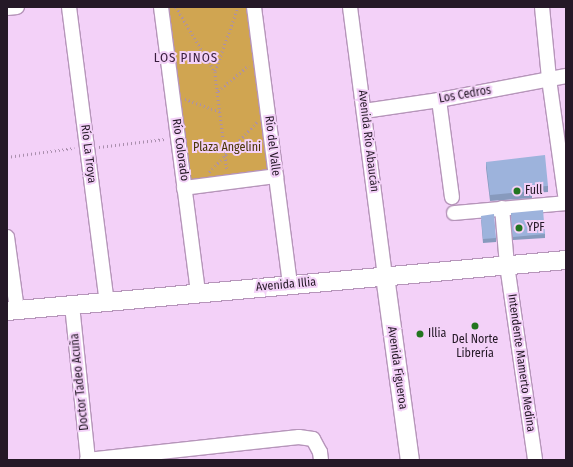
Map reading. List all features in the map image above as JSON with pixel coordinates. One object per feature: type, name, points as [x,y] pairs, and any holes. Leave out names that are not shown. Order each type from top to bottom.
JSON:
[{"type":"main road","name":"Avenida Illia","points":[[12,310],[566,260]]},
{"type":"main road","name":"Avenida Figueroa","points":[[385,276],[410,460]]},
{"type":"street","points":[[7,8],[17,7]]},
{"type":"street","name":"Río La Troya","points":[[69,7],[107,302]]},
{"type":"street","name":"Río Colorado","points":[[161,7],[190,187],[198,293]]},
{"type":"street","name":"Río del Valle","points":[[254,7],[290,284]]},
{"type":"street","name":"Avenida Río Abaucán","points":[[350,7],[385,276]]},
{"type":"street","points":[[454,213],[566,203],[549,79],[542,7]]},
{"type":"street","name":"Los Cedros","points":[[364,111],[439,100],[566,76]]},
{"type":"street","points":[[439,100],[452,197]]},
{"type":"street","points":[[190,187],[276,176]]},
{"type":"street","name":"Intendente Mamerto Medina","points":[[502,208],[508,265],[535,460]]},
{"type":"street","points":[[7,237],[12,310]]},
{"type":"street","name":"Doctor Tadeo Acuña","points":[[72,305],[88,460]]},
{"type":"street","points":[[88,460],[299,437],[313,439],[320,452],[321,460]]},
{"type":"path","points":[[176,7],[215,72],[228,182]]},
{"type":"path","points":[[215,72],[238,7]]},
{"type":"path","points":[[218,92],[252,62]]},
{"type":"path","points":[[183,98],[220,112]]},
{"type":"path","points":[[190,187],[260,119]]},
{"type":"green space","name":"Plaza Angelini","points":[[169,7],[249,7],[272,183],[192,194]]},
{"type":"building","points":[[545,155],[548,186],[531,187],[532,191],[490,195],[486,162]]},
{"type":"building","points":[[543,210],[545,234],[513,237],[511,213]]},
{"type":"building","points":[[494,214],[496,238],[483,239],[481,216]]},
{"type":"place","name":"Full","points":[[517,191]]},
{"type":"place","name":"YPF","points":[[519,228]]},
{"type":"place","name":"Del Norte Librería","points":[[475,326]]},
{"type":"place","name":"Illia","points":[[420,334]]},
{"type":"district","name":"LOS PINOS","points":[[186,58]]}]
